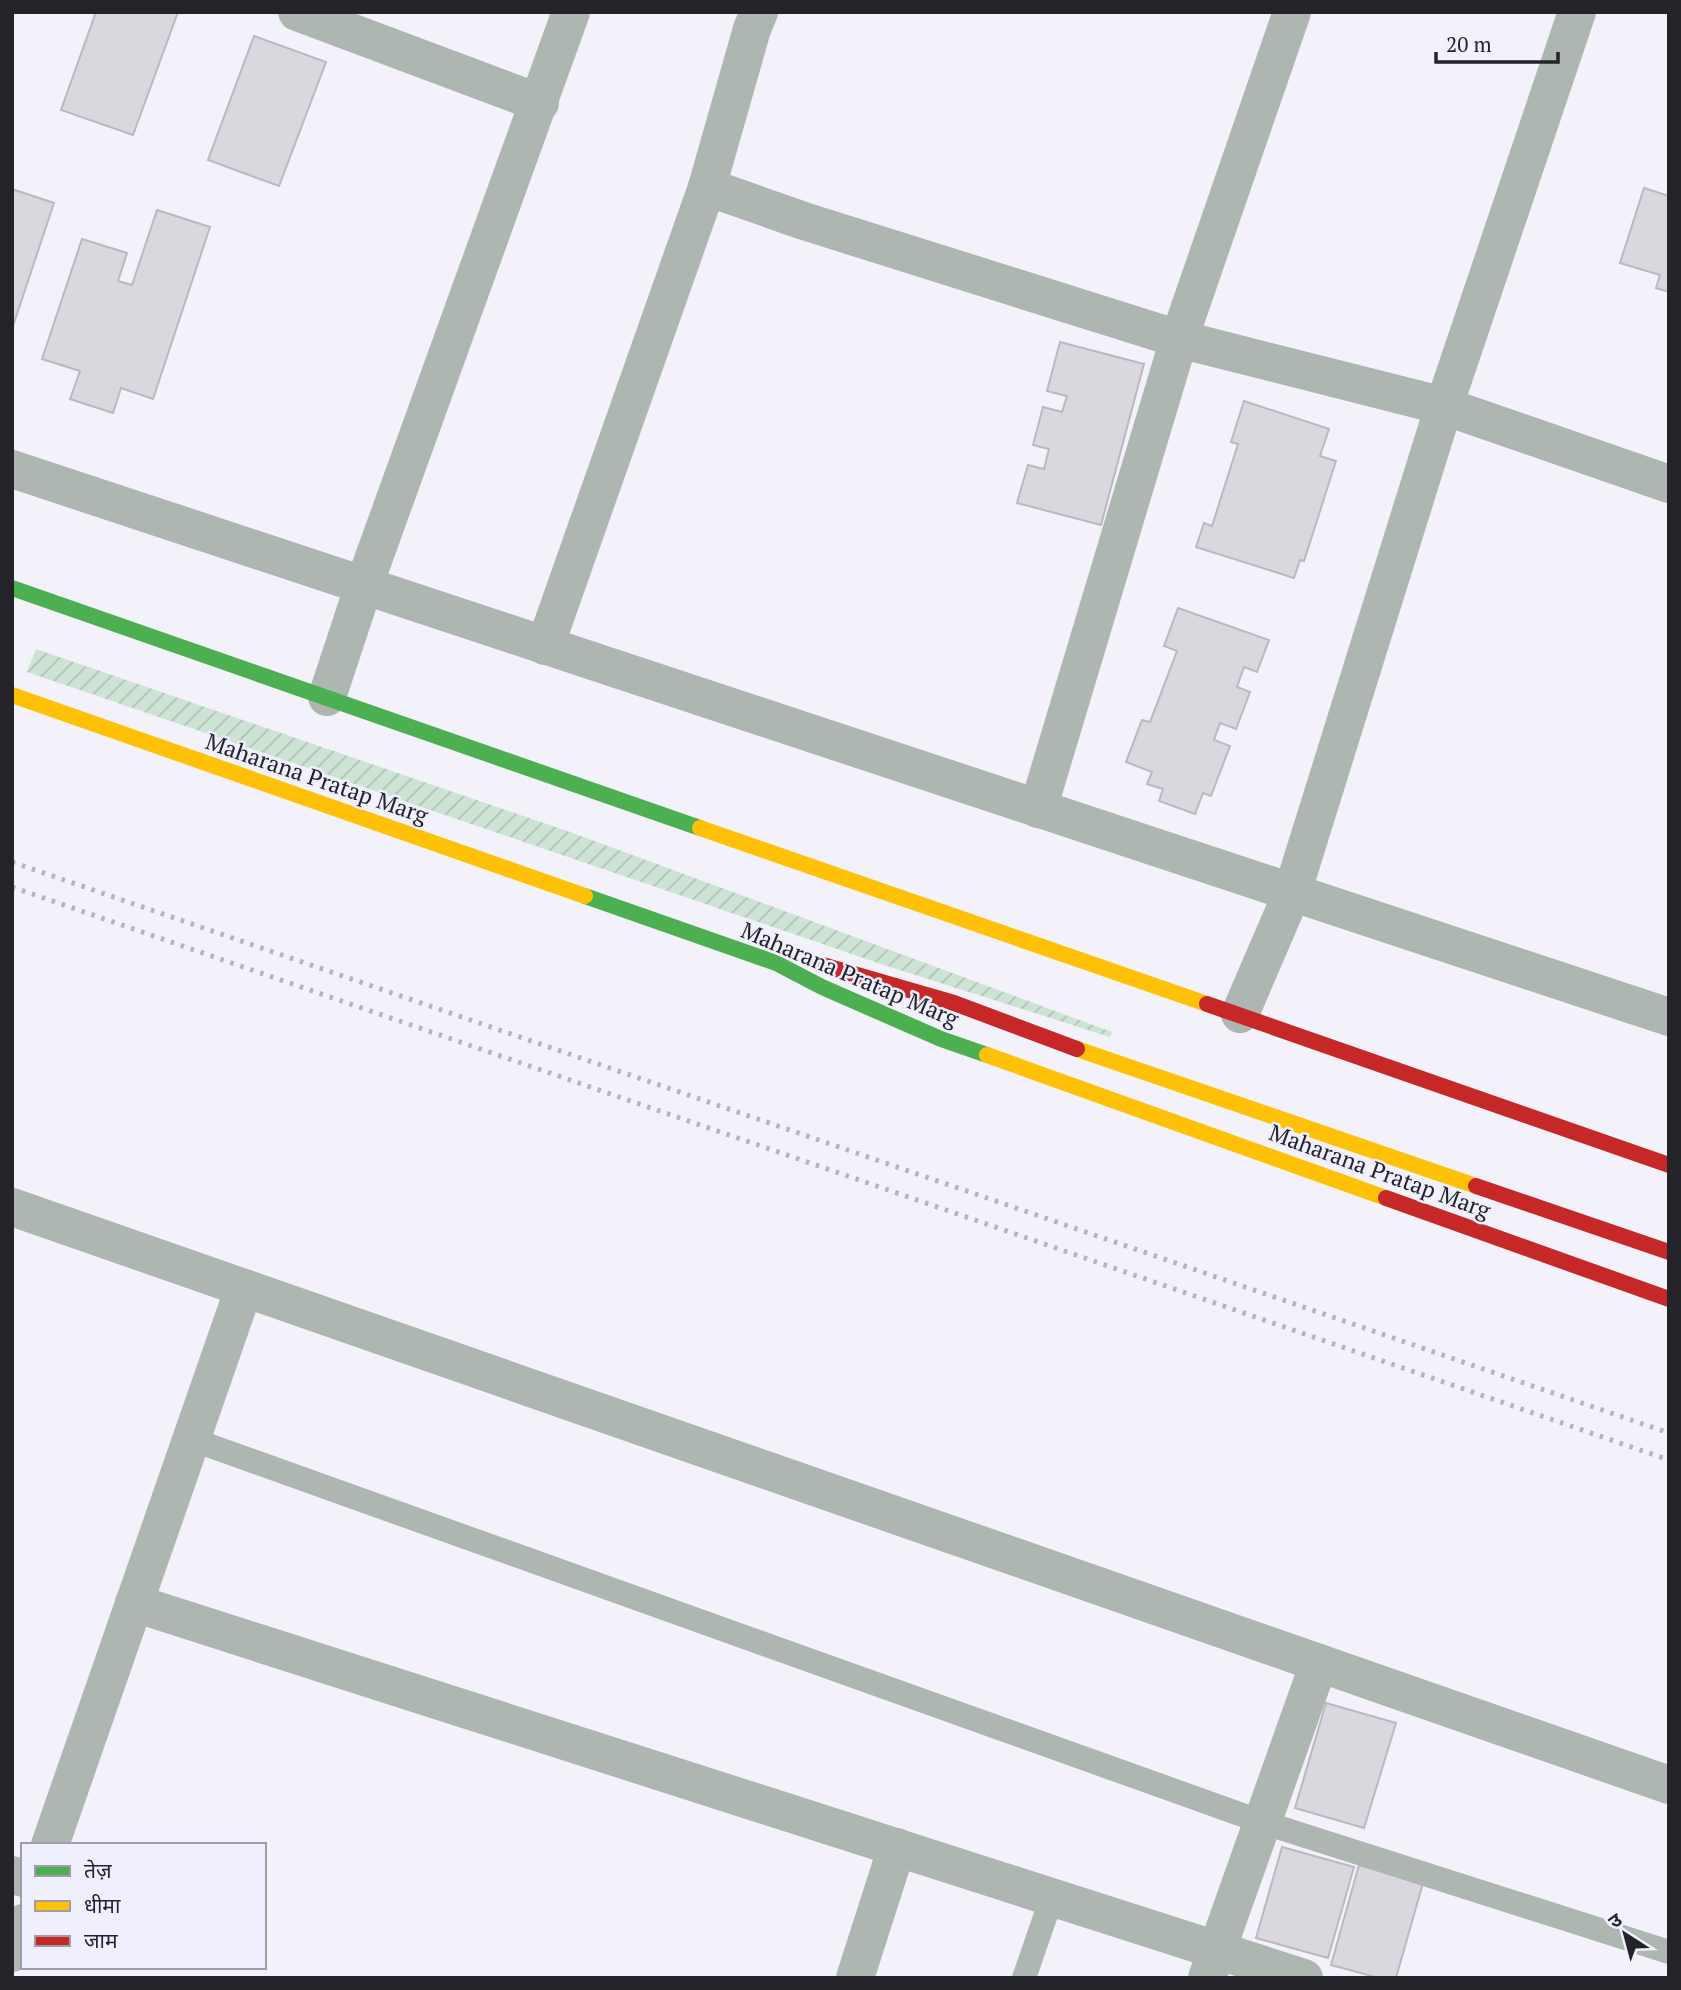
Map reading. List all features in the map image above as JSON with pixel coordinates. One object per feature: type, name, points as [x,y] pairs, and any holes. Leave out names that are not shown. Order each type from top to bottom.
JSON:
[{"type":"main road","points":[[12,588],[1669,1165]]},
{"type":"main road","name":"Maharana Pratap Marg","points":[[12,695],[776,963],[822,987],[941,1039],[1669,1299]]},
{"type":"main road","points":[[634,914],[954,1003],[1062,1044],[1669,1252]]},
{"type":"street","points":[[297,12],[540,103]]},
{"type":"street","points":[[327,697],[364,585],[572,12]]},
{"type":"street","points":[[545,646],[707,187],[751,29],[759,12]]},
{"type":"street","points":[[1038,809],[1179,339],[1292,12]]},
{"type":"street","points":[[1240,1014],[1292,893],[1444,407],[1577,12]]},
{"type":"street","points":[[707,187],[817,225],[1179,339],[1444,407],[1669,484]]},
{"type":"street","points":[[12,470],[1669,1017]]},
{"type":"street","points":[[12,1207],[1669,1784]]},
{"type":"street","points":[[51,1843],[244,1288]]},
{"type":"street","points":[[134,1603],[1052,1897],[1212,1964],[1304,1978]]},
{"type":"street","points":[[1212,1964],[1319,1663]]},
{"type":"street","points":[[855,1978],[897,1847]]},
{"type":"street","points":[[12,1953],[21,1928]]},
{"type":"lane","points":[[191,1439],[1262,1822],[1669,1952]]},
{"type":"lane","points":[[1024,1978],[1052,1897]]},
{"type":"green space","points":[[36,649],[570,832],[1112,1032],[1110,1037],[878,963],[27,672]]},
{"type":"building","points":[[96,12],[178,12],[133,135],[61,110]]},
{"type":"building","points":[[254,36],[326,62],[279,186],[208,160]]},
{"type":"building","points":[[1644,188],[1669,196],[1669,292],[1656,288],[1660,275],[1620,263]]},
{"type":"building","points":[[12,189],[54,203],[13,326],[12,326]]},
{"type":"building","points":[[157,210],[210,227],[153,399],[121,388],[113,413],[70,399],[80,371],[42,359],[82,239],[127,253],[118,281],[132,285]]},
{"type":"building","points":[[1060,342],[1144,364],[1101,525],[1017,503],[1028,465],[1044,469],[1049,449],[1033,445],[1043,407],[1062,412],[1067,396],[1047,391]]},
{"type":"building","points":[[1244,401],[1329,429],[1320,456],[1336,461],[1304,561],[1300,560],[1294,578],[1196,547],[1204,523],[1212,526],[1238,444],[1231,442]]},
{"type":"building","points":[[1178,608],[1269,640],[1257,672],[1244,667],[1237,687],[1250,692],[1236,729],[1220,723],[1214,740],[1230,746],[1211,796],[1203,793],[1195,814],[1159,801],[1163,789],[1147,784],[1152,772],[1126,762],[1142,720],[1150,722],[1177,651],[1164,646]]},
{"type":"building","points":[[1326,1703],[1396,1723],[1364,1828],[1295,1808]]},
{"type":"building","points":[[1282,1847],[1354,1867],[1328,1958],[1256,1938]]},
{"type":"building","points":[[1359,1865],[1423,1883],[1396,1978],[1379,1978],[1331,1965]]},
{"type":"railway","points":[[12,862],[1669,1433]]},
{"type":"railway","points":[[12,887],[1669,1460]]},
{"type":"traffic: fast","points":[[12,588],[700,828]]},
{"type":"traffic: fast","points":[[585,896],[776,963],[822,987],[941,1039],[987,1055]]},
{"type":"traffic: slow","points":[[12,695],[585,896]]},
{"type":"traffic: slow","points":[[700,828],[1207,1004]]},
{"type":"traffic: slow","points":[[1077,1049],[1476,1186]]},
{"type":"traffic: slow","points":[[987,1055],[1386,1198]]},
{"type":"traffic: jam","points":[[819,964],[954,1003],[1077,1049]]},
{"type":"traffic: jam","points":[[1207,1004],[1669,1165]]},
{"type":"traffic: jam","points":[[1476,1186],[1669,1252]]},
{"type":"traffic: jam","points":[[1386,1198],[1669,1299]]}]
